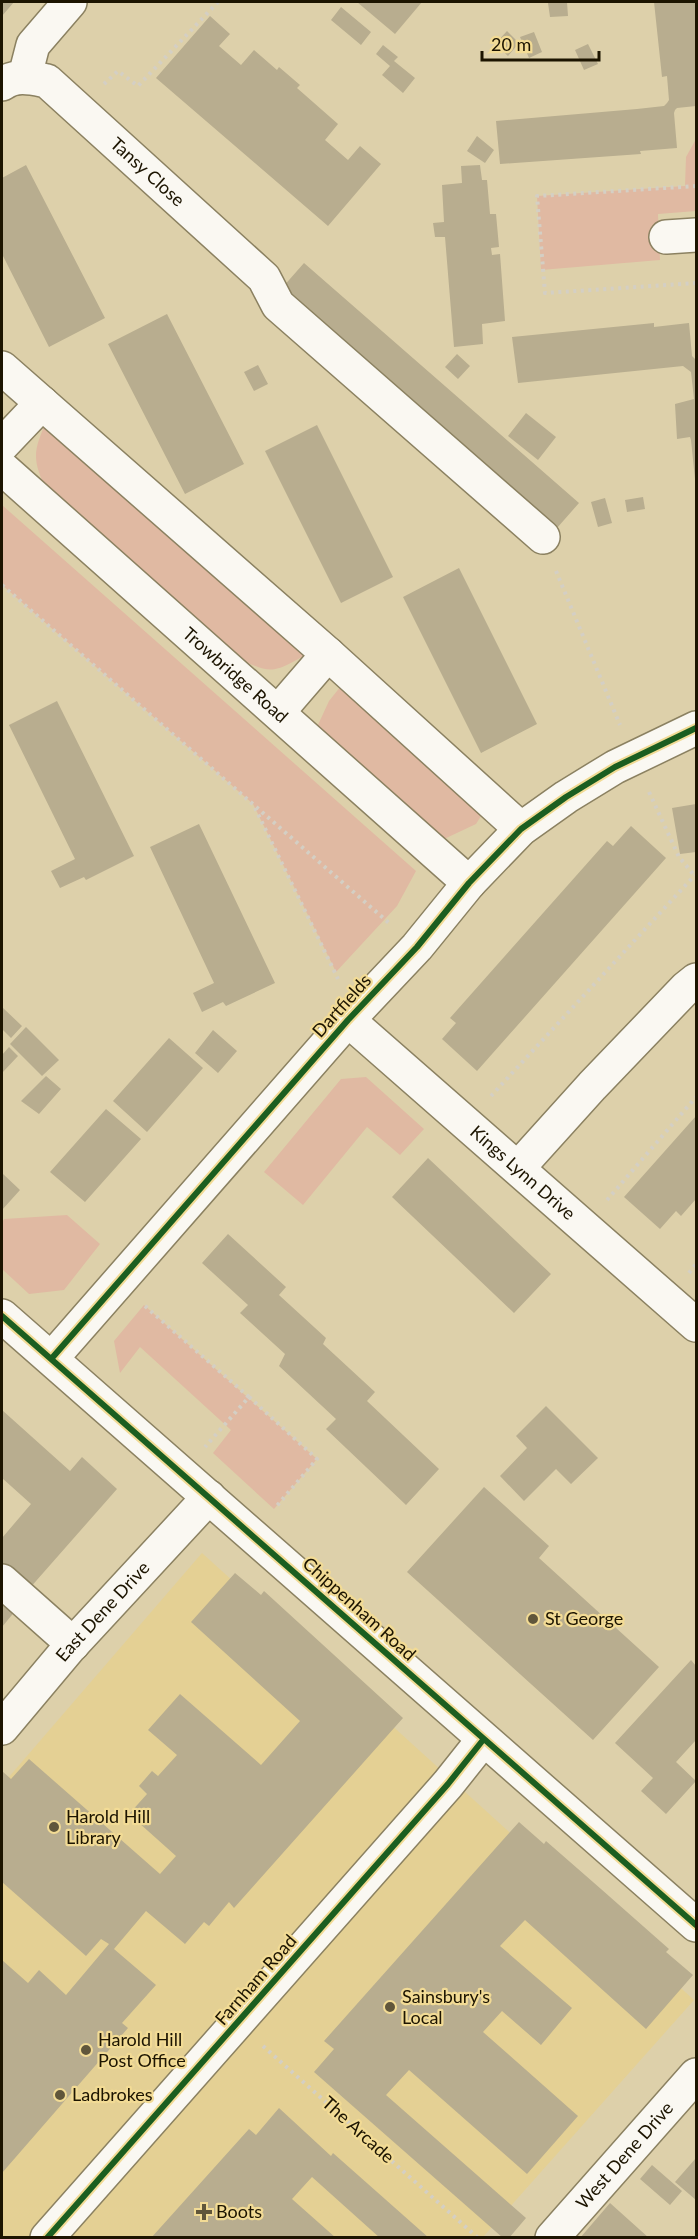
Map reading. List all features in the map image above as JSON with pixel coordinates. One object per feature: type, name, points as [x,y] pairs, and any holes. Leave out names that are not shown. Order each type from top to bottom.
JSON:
[{"type":"street","name":"Tansy Close","points":[[70,2],[33,45],[13,80],[47,81],[264,278],[278,305],[543,537]]},
{"type":"street","points":[[2,368],[328,654],[521,829]]},
{"type":"street","points":[[2,445],[42,403]]},
{"type":"street","name":"Trowbridge Road","points":[[2,468],[469,883]]},
{"type":"street","points":[[278,712],[328,654]]},
{"type":"street","name":"Dartfields","points":[[52,1358],[348,1020],[417,947],[469,883],[521,829],[566,796],[634,758],[696,728]]},
{"type":"street","points":[[518,1168],[608,1070],[696,980]]},
{"type":"street","name":"Kings Lynn Drive","points":[[348,1020],[696,1325]]},
{"type":"street","name":"Chippenham Road","points":[[2,1316],[696,1925]]},
{"type":"street","name":"East Dene Drive","points":[[2,1728],[73,1644],[209,1497]]},
{"type":"street","points":[[2,1581],[73,1644]]},
{"type":"street","name":"Farnham Road","points":[[47,2238],[448,1784],[483,1740]]},
{"type":"street","name":"West Dene Drive","points":[[552,2238],[696,2075]]},
{"type":"path","points":[[78,110],[118,70],[138,86],[218,2]]},
{"type":"path","points":[[696,186],[537,196],[545,293],[696,282]]},
{"type":"path","points":[[466,1123],[695,875],[679,857],[634,758],[543,537]]},
{"type":"path","points":[[2,585],[417,947]]},
{"type":"path","points":[[254,804],[336,972],[348,1020]]},
{"type":"path","points":[[585,1226],[696,1097]]},
{"type":"path","points":[[118,1282],[317,1459],[252,1534]]},
{"type":"path","points":[[182,1472],[249,1397]]},
{"type":"shaded area","points":[[696,139],[696,211],[658,214],[660,260],[541,270],[537,196],[685,186],[686,157]]},
{"type":"shaded area","points":[[48,418],[311,652],[280,668],[273,669],[257,667],[234,656],[48,493],[39,472],[36,455],[39,439]]},
{"type":"shaded area","points":[[2,505],[416,871],[397,906],[336,972],[253,804],[2,585]]},
{"type":"shaded area","points":[[345,681],[486,808],[476,824],[442,840],[317,727],[329,701]]},
{"type":"shaded area","points":[[366,1077],[424,1129],[400,1155],[367,1127],[303,1205],[264,1172],[341,1079]]},
{"type":"shaded area","points":[[67,1215],[100,1244],[64,1290],[29,1294],[2,1269],[2,1223],[4,1219]]},
{"type":"shaded area","points":[[144,1305],[317,1459],[274,1509],[213,1453],[231,1430],[140,1347],[120,1373],[114,1341]]},
{"type":"shaded area","points":[[202,1553],[694,2000],[483,2237],[2,2238],[2,1785]]},
{"type":"building","points":[[2,2],[14,2],[2,16]]},
{"type":"building","points":[[357,2],[422,2],[395,34]]},
{"type":"building","points":[[567,2],[568,16],[550,17],[548,3]]},
{"type":"building","points":[[654,2],[696,2],[696,106],[675,110],[677,148],[640,151],[641,154],[500,164],[496,121],[637,109],[664,106],[667,103],[669,100],[667,76],[662,77]]},
{"type":"building","points":[[341,7],[371,32],[361,45],[331,20]]},
{"type":"building","points":[[210,16],[230,34],[219,46],[241,65],[254,50],[277,70],[279,67],[300,85],[297,88],[338,124],[325,140],[348,160],[360,146],[381,164],[328,226],[156,78]]},
{"type":"building","points":[[507,31],[519,43],[508,56],[495,44]]},
{"type":"building","points":[[534,32],[542,52],[529,58],[520,37]]},
{"type":"building","points":[[588,44],[598,64],[584,70],[575,50]]},
{"type":"building","points":[[383,45],[398,57],[394,61],[415,78],[403,93],[382,75],[390,66],[376,54]]},
{"type":"building","points":[[477,136],[494,150],[485,163],[467,151]]},
{"type":"building","points":[[26,165],[105,318],[49,347],[2,254],[2,178]]},
{"type":"building","points":[[480,165],[482,180],[487,180],[490,214],[496,214],[499,247],[491,248],[492,255],[500,254],[505,321],[482,324],[483,344],[454,347],[445,237],[435,237],[433,223],[444,222],[442,185],[462,183],[461,166]]},
{"type":"building","points":[[304,263],[579,503],[557,528],[282,288]]},
{"type":"building","points":[[167,314],[244,464],[185,494],[108,344]]},
{"type":"building","points":[[654,323],[654,327],[689,323],[692,356],[696,360],[696,479],[690,437],[677,439],[675,404],[694,399],[691,372],[683,366],[518,383],[512,337]]},
{"type":"building","points":[[457,354],[470,366],[458,379],[445,367]]},
{"type":"building","points":[[258,365],[268,384],[254,391],[244,372]]},
{"type":"building","points":[[526,413],[556,437],[538,460],[508,436]]},
{"type":"building","points":[[317,425],[393,577],[341,603],[265,451]]},
{"type":"building","points":[[643,497],[645,509],[627,512],[625,500]]},
{"type":"building","points":[[605,498],[612,523],[598,527],[591,502]]},
{"type":"building","points":[[459,568],[537,724],[481,753],[403,597]]},
{"type":"building","points":[[57,701],[134,856],[86,880],[84,877],[60,888],[51,871],[75,859],[9,725]]},
{"type":"building","points":[[696,804],[696,852],[680,854],[672,808]]},
{"type":"building","points":[[199,824],[275,983],[226,1006],[223,1002],[202,1012],[193,993],[214,983],[150,847]]},
{"type":"building","points":[[631,826],[666,858],[477,1071],[442,1039],[456,1023],[450,1018],[607,841],[613,846]]},
{"type":"building","points":[[2,1007],[22,1026],[11,1038],[2,1029]]},
{"type":"building","points":[[26,1027],[59,1060],[42,1076],[10,1044]]},
{"type":"building","points":[[213,1030],[237,1051],[218,1073],[195,1053]]},
{"type":"building","points":[[169,1038],[203,1068],[147,1132],[113,1101]]},
{"type":"building","points":[[9,1047],[18,1056],[2,1073],[2,1055]]},
{"type":"building","points":[[46,1076],[61,1089],[39,1114],[21,1101]]},
{"type":"building","points":[[106,1109],[141,1139],[85,1202],[50,1172]]},
{"type":"building","points":[[696,1116],[696,1199],[681,1216],[676,1211],[660,1229],[624,1197]]},
{"type":"building","points":[[428,1158],[551,1274],[514,1313],[392,1197]]},
{"type":"building","points":[[2,1173],[20,1190],[2,1210]]},
{"type":"building","points":[[228,1234],[286,1287],[279,1295],[326,1338],[323,1344],[375,1392],[367,1401],[439,1469],[406,1505],[326,1429],[336,1419],[279,1366],[285,1354],[240,1313],[248,1305],[202,1263]]},
{"type":"building","points":[[546,1406],[598,1458],[571,1484],[556,1469],[524,1501],[500,1476],[527,1448],[516,1436]]},
{"type":"building","points":[[2,1410],[70,1471],[82,1457],[117,1489],[29,1589],[2,1565],[2,1538],[31,1504],[2,1478]]},
{"type":"building","name":"St George","points":[[484,1487],[549,1546],[539,1558],[659,1667],[593,1740],[407,1572]]},
{"type":"building","points":[[235,1573],[261,1595],[264,1591],[403,1718],[234,1908],[229,1902],[209,1926],[204,1922],[185,1944],[146,1911],[114,1949],[156,1985],[122,2023],[128,2028],[2,2173],[2,1960],[28,1983],[39,1970],[66,1995],[109,1944],[101,1939],[86,1956],[2,1882],[2,1771],[11,1779],[29,1759],[160,1874],[176,1856],[129,1814],[147,1794],[139,1786],[152,1771],[158,1776],[177,1755],[148,1730],[180,1694],[261,1765],[300,1721],[191,1622]]},
{"type":"building","points":[[2,1598],[16,1610],[2,1627]]},
{"type":"building","points":[[691,1660],[696,1666],[696,1740],[676,1762],[696,1781],[666,1814],[641,1791],[653,1778],[615,1743]]},
{"type":"building","points":[[519,1822],[544,1844],[546,1841],[601,1889],[669,1949],[666,1952],[693,1975],[646,2029],[525,1920],[500,1946],[572,2008],[541,2045],[502,2011],[483,2032],[578,2116],[527,2174],[409,2070],[386,2095],[526,2218],[509,2238],[503,2238],[314,2072],[334,2049],[324,2041]]},
{"type":"building","points":[[279,2108],[331,2156],[333,2153],[429,2238],[380,2238],[312,2177],[292,2199],[336,2238],[151,2238],[249,2129],[256,2135]]},
{"type":"building","points":[[696,2158],[696,2200],[675,2182]]},
{"type":"building","points":[[652,2165],[682,2191],[670,2205],[640,2179]]},
{"type":"building","points":[[610,2203],[649,2238],[580,2238]]},
{"type":"cycle path","points":[[52,1358],[348,1020],[417,947],[469,883],[521,829],[566,797],[615,767],[696,728]]},
{"type":"cycle path","points":[[2,1316],[696,1925]]},
{"type":"cycle path","points":[[47,2238],[448,1784],[483,1740]]},
{"type":"place","name":"St George","points":[[533,1619]]},
{"type":"place","name":"Harold Hill Library","points":[[54,1827]]},
{"type":"place","name":"Sainsbury's Local","points":[[390,2007]]},
{"type":"place","name":"Harold Hill Post Office","points":[[86,2050]]},
{"type":"place","name":"Ladbrokes","points":[[60,2095]]},
{"type":"place","name":"Boots","points":[[204,2212]]}]
